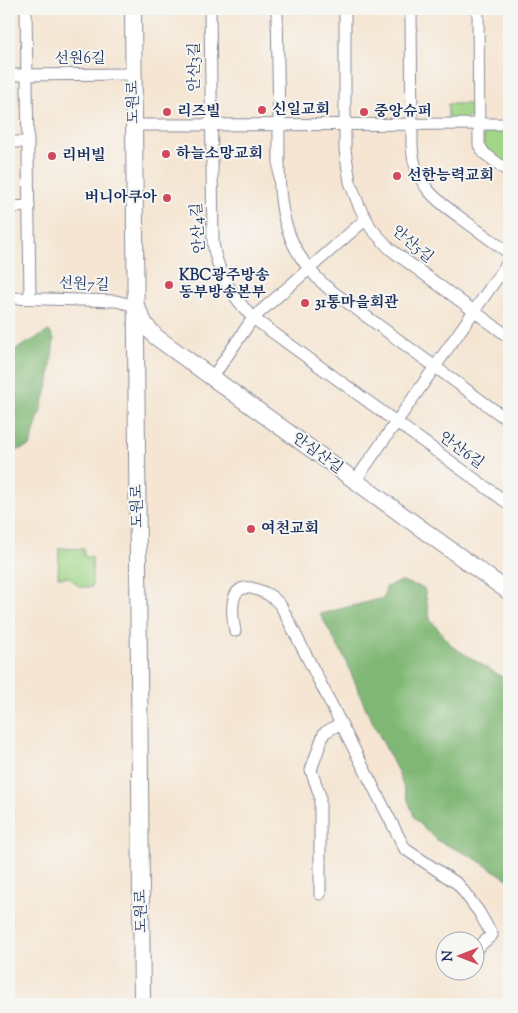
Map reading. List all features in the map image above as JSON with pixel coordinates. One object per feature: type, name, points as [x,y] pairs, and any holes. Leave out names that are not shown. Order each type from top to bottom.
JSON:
[{"type":"street","points":[[26,9],[30,298]]},
{"type":"street","name":"도원로","points":[[133,9],[142,1004]]},
{"type":"street","name":"안산3길","points":[[210,9],[211,125]]},
{"type":"street","points":[[277,9],[279,185],[282,214],[291,241],[308,270],[329,289],[509,421]]},
{"type":"street","points":[[344,9],[345,124]]},
{"type":"street","points":[[411,9],[412,124],[414,160],[419,177],[428,192],[439,202],[509,253]]},
{"type":"street","points":[[478,9],[480,148],[509,172]]},
{"type":"street","name":"선원6길","points":[[9,75],[134,74]]},
{"type":"street","name":"안산5길","points":[[345,124],[345,150],[350,182],[359,206],[376,234],[390,249],[474,311]]},
{"type":"street","points":[[134,125],[509,124]]},
{"type":"street","name":"안산4길","points":[[211,125],[213,243],[215,256],[230,290],[253,318]]},
{"type":"street","points":[[9,142],[28,142]]},
{"type":"street","points":[[9,207],[29,206]]},
{"type":"street","points":[[212,378],[253,318],[366,219]]},
{"type":"street","points":[[354,480],[509,261]]},
{"type":"street","name":"선원7길","points":[[9,298],[122,301],[136,306]]},
{"type":"street","name":"안심산길","points":[[136,306],[146,326],[153,334],[509,592]]},
{"type":"street","points":[[474,311],[509,337]]},
{"type":"street","points":[[253,318],[396,422]]},
{"type":"street","name":"안산6길","points":[[396,422],[509,504]]},
{"type":"street","points":[[236,631],[232,607],[234,597],[239,590],[248,587],[268,593],[282,606],[405,850],[458,884],[479,912],[492,935],[486,941]]},
{"type":"street","points":[[320,894],[320,796],[311,770],[324,733],[341,723]]},
{"type":"path","points":[[9,601],[15,622],[9,635]]},
{"type":"path","points":[[9,673],[11,680],[9,689]]},
{"type":"path","points":[[9,734],[14,740]]},
{"type":"green space","points":[[448,104],[475,104],[475,114],[466,119],[448,119]]},
{"type":"green space","points":[[488,132],[509,132],[509,167],[484,148],[483,135]]},
{"type":"green space","points":[[49,331],[54,339],[49,382],[30,446],[9,453],[9,351],[11,352]]},
{"type":"green space","points":[[59,548],[84,549],[84,557],[92,557],[92,587],[80,587],[69,577],[58,577]]},
{"type":"green space","points":[[401,581],[424,588],[430,619],[453,647],[507,680],[509,679],[509,880],[471,856],[438,841],[415,819],[398,772],[367,711],[345,659],[320,614],[384,598],[386,587]]},
{"type":"place","name":"신일교회","points":[[262,110]]},
{"type":"place","name":"리즈빌","points":[[167,112]]},
{"type":"place","name":"중앙슈퍼","points":[[364,112]]},
{"type":"place","name":"하늘소망교회","points":[[166,154]]},
{"type":"place","name":"리버빌","points":[[52,156]]},
{"type":"place","name":"선한능력교회","points":[[397,176]]},
{"type":"place","name":"버니아쿠아","points":[[167,198]]},
{"type":"place","name":"KBC광주방송 동부방송본부","points":[[169,285]]},
{"type":"place","name":"31통마을회관","points":[[305,303]]},
{"type":"place","name":"여천교회","points":[[251,529]]}]
